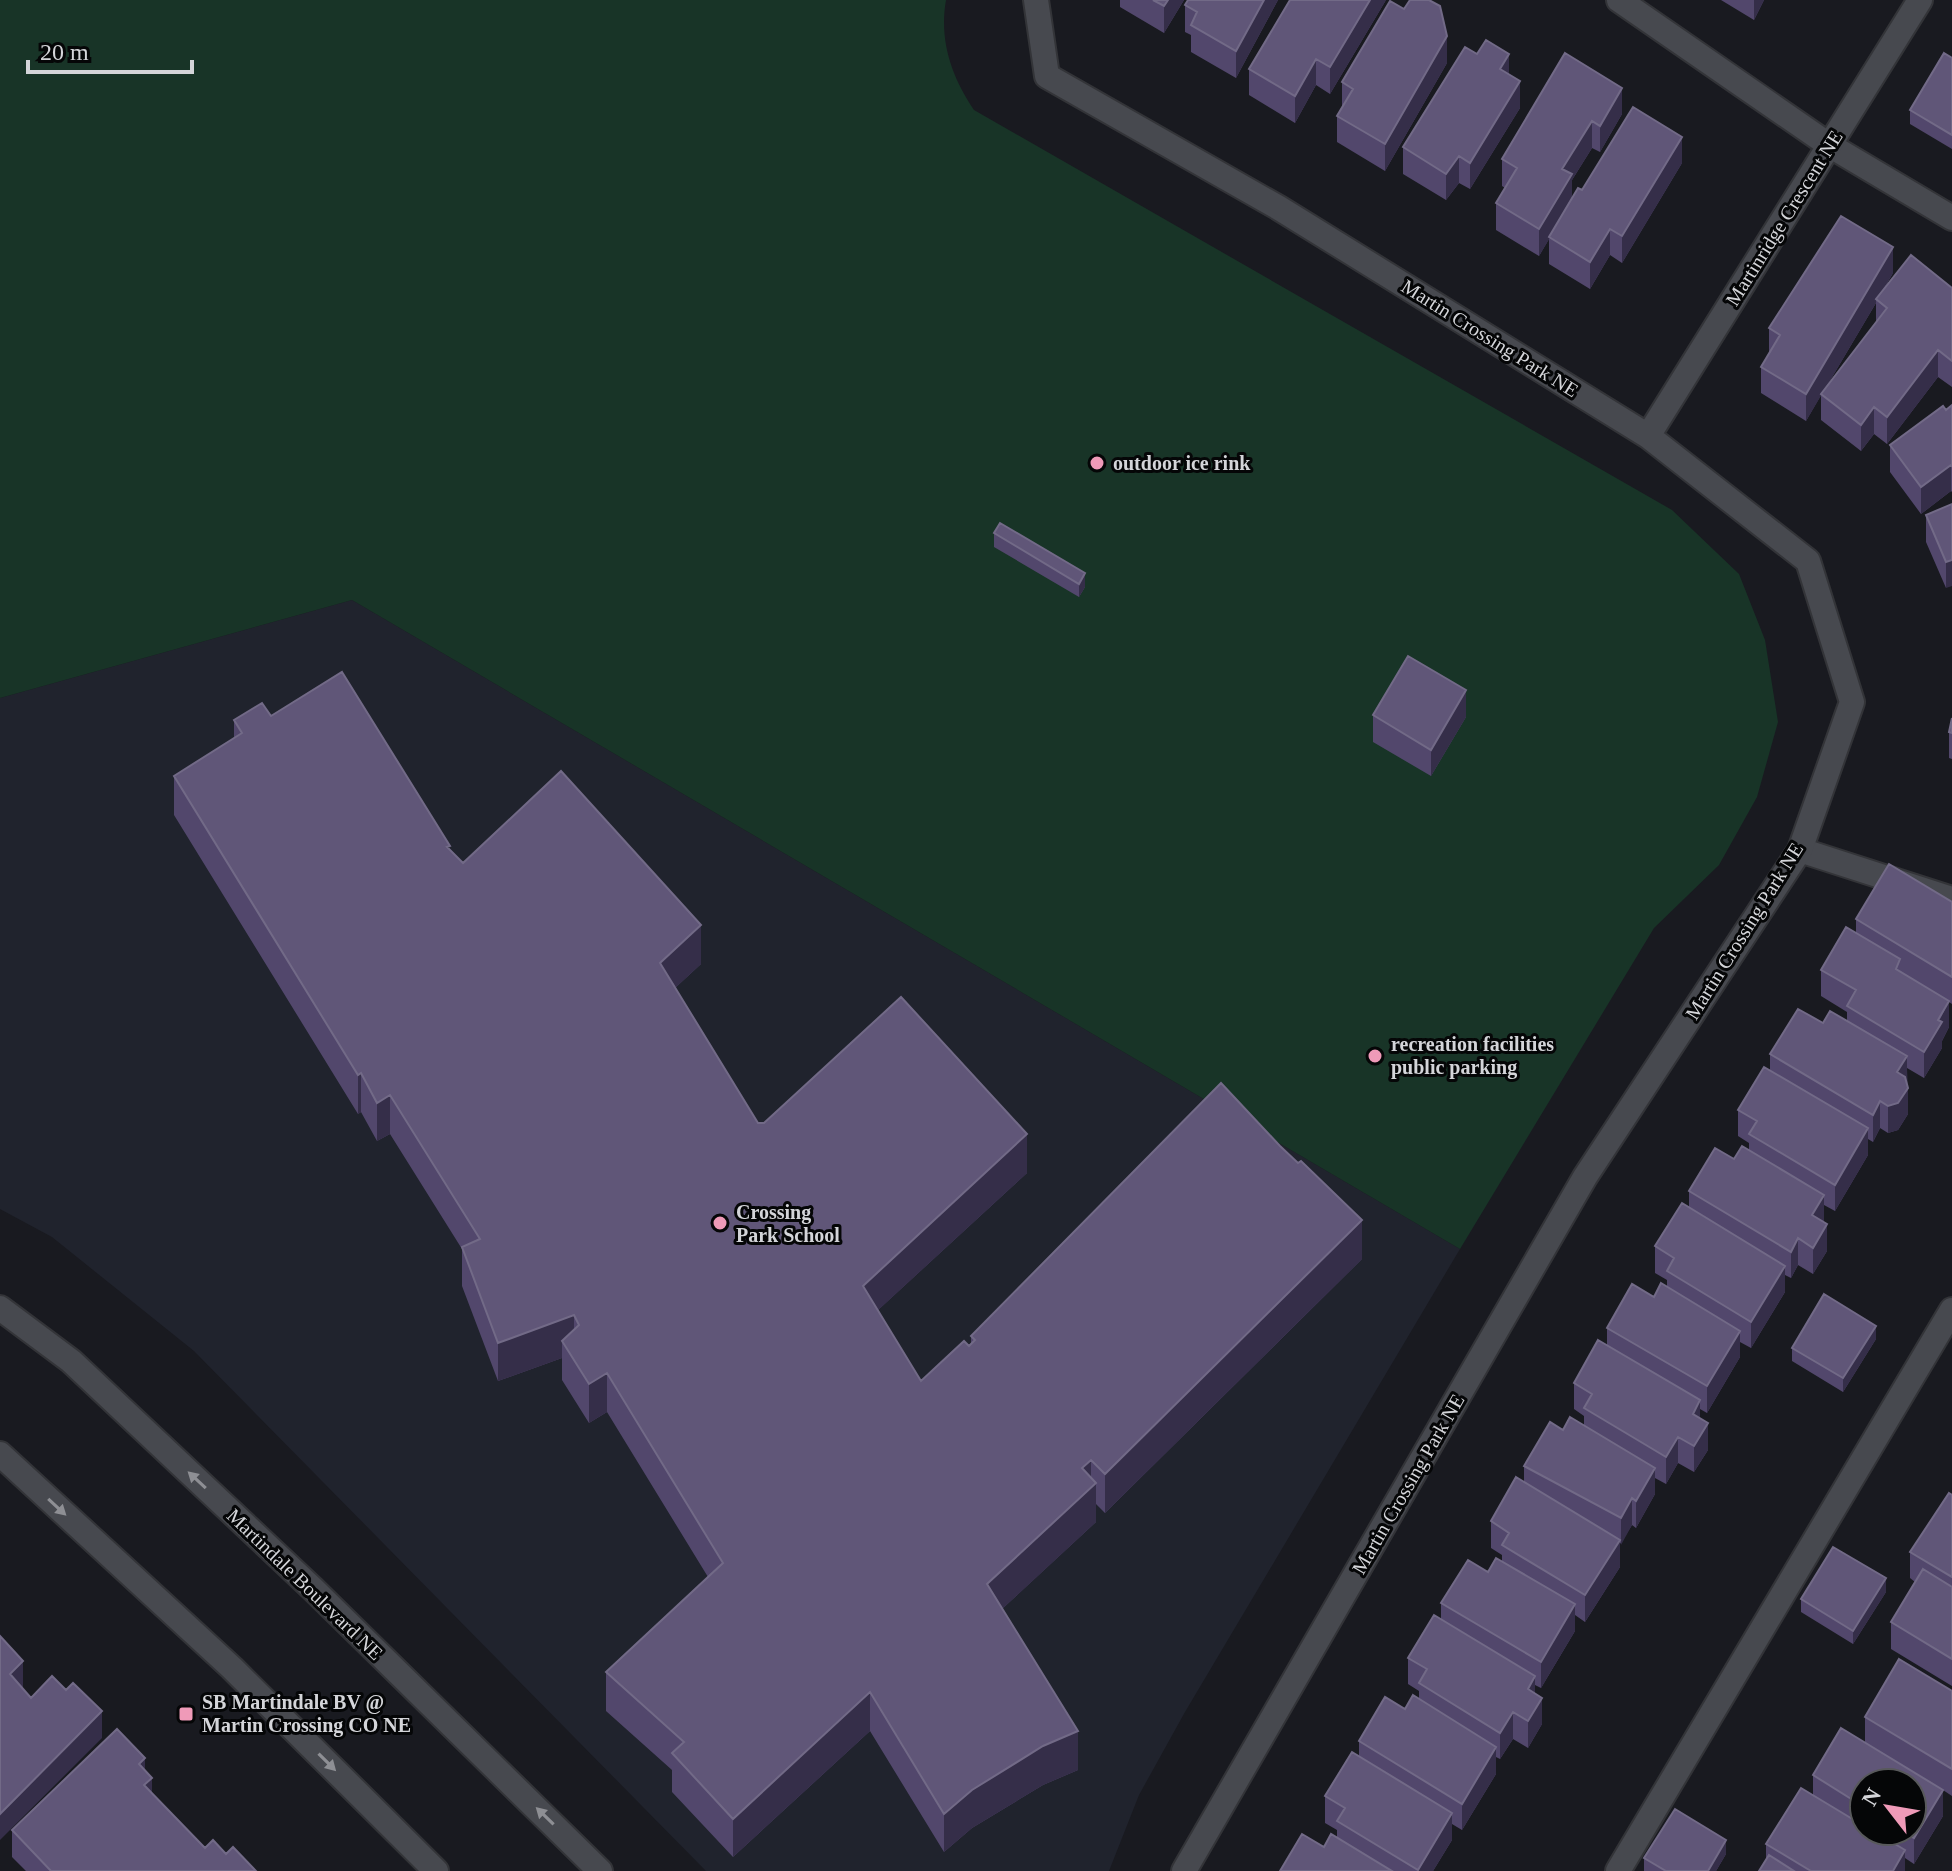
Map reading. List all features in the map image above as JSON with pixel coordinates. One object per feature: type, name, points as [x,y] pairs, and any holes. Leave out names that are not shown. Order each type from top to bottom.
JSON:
[{"type":"street","name":"Martin Crossing Park NE","points":[[1036,0],[1047,76],[1279,208],[1648,436],[1808,561],[1852,702],[1800,850],[1585,1177],[1184,1871]]},
{"type":"street","points":[[1619,0],[1829,145],[1952,218]]},
{"type":"street","name":"Martinridge Crescent NE","points":[[1648,436],[1920,0]]},
{"type":"street","points":[[1800,850],[1952,899]]},
{"type":"street","name":"Martindale Boulevard NE","points":[[0,1308],[71,1361],[313,1589],[600,1871]]},
{"type":"street","points":[[1618,1871],[1952,1310]]},
{"type":"street","points":[[0,1454],[232,1668],[436,1871]]},
{"type":"shaded area","name":"Crossing Park School","points":[[352,600],[1460,1249],[1185,1712],[1139,1795],[1109,1871],[706,1871],[194,1351],[52,1237],[0,1209],[0,698]]},
{"type":"green space","points":[[0,0],[946,0],[944,29],[949,57],[959,84],[974,110],[1672,510],[1739,574],[1765,640],[1778,722],[1757,797],[1719,865],[1654,928],[1460,1249],[352,600],[0,698]]},
{"type":"building","points":[[1153,0],[1168,0],[1164,6]]},
{"type":"building","points":[[1188,0],[1264,0],[1236,51],[1191,25],[1197,12],[1185,5]]},
{"type":"building","points":[[1290,0],[1370,0],[1330,67],[1316,59],[1295,96],[1249,69]]},
{"type":"building","points":[[1410,0],[1429,0],[1440,6],[1447,36],[1385,144],[1337,116],[1353,89],[1342,82],[1390,1],[1404,9]]},
{"type":"building","points":[[1486,40],[1509,54],[1500,69],[1520,81],[1470,163],[1459,156],[1446,174],[1403,147],[1465,47],[1477,54]]},
{"type":"building","points":[[1565,53],[1622,88],[1600,126],[1592,121],[1562,169],[1572,174],[1539,229],[1496,203],[1517,168],[1502,159]]},
{"type":"building","points":[[1944,53],[1952,58],[1952,135],[1910,110]]},
{"type":"building","points":[[1633,107],[1682,137],[1622,236],[1610,229],[1590,262],[1549,237]]},
{"type":"building","points":[[1841,216],[1893,247],[1806,394],[1761,367],[1780,335],[1769,328]]},
{"type":"building","points":[[1911,255],[1952,288],[1952,361],[1938,350],[1887,417],[1874,407],[1861,425],[1821,394],[1887,308],[1876,299]]},
{"type":"building","points":[[1952,405],[1952,466],[1921,487],[1890,445],[1943,406],[1946,410]]},
{"type":"building","points":[[1952,504],[1952,560],[1946,562],[1926,515]]},
{"type":"building","points":[[1000,523],[1085,573],[1079,584],[994,533]]},
{"type":"building","points":[[1408,656],[1466,690],[1431,750],[1373,715]]},
{"type":"building","points":[[342,672],[450,846],[447,847],[463,863],[561,771],[701,925],[660,963],[758,1123],[764,1123],[901,997],[1027,1134],[863,1286],[921,1381],[964,1341],[969,1346],[975,1340],[971,1336],[1221,1083],[1280,1146],[1298,1163],[1301,1161],[1362,1220],[1105,1474],[1091,1460],[1082,1468],[1096,1483],[987,1584],[1078,1731],[1043,1746],[972,1790],[944,1814],[870,1692],[733,1819],[672,1753],[684,1742],[606,1672],[723,1563],[607,1373],[589,1384],[562,1341],[579,1325],[574,1315],[498,1343],[462,1247],[480,1239],[390,1095],[377,1103],[361,1073],[358,1075],[174,776],[242,733],[234,720],[262,703],[271,716]]},
{"type":"building","points":[[1889,864],[1952,902],[1952,977],[1856,919]]},
{"type":"building","points":[[1846,927],[1900,959],[1896,969],[1949,1001],[1938,1020],[1942,1022],[1924,1052],[1847,1006],[1856,990],[1821,970]]},
{"type":"building","points":[[1798,1009],[1823,1023],[1830,1011],[1907,1056],[1897,1072],[1905,1077],[1908,1088],[1898,1103],[1888,1106],[1880,1101],[1873,1115],[1770,1054]]},
{"type":"building","points":[[1764,1067],[1868,1128],[1835,1185],[1749,1134],[1757,1121],[1738,1110]]},
{"type":"building","points":[[1742,1146],[1824,1195],[1812,1215],[1827,1224],[1813,1248],[1798,1238],[1791,1252],[1689,1191],[1715,1148],[1734,1159]]},
{"type":"building","points":[[1682,1203],[1785,1266],[1751,1322],[1667,1271],[1674,1258],[1655,1246]]},
{"type":"building","points":[[1661,1283],[1740,1331],[1707,1386],[1607,1328],[1632,1284],[1654,1297]]},
{"type":"building","points":[[1824,1294],[1876,1326],[1843,1378],[1792,1348]]},
{"type":"building","points":[[1598,1340],[1700,1400],[1693,1414],[1708,1423],[1694,1446],[1678,1437],[1666,1457],[1584,1408],[1592,1394],[1574,1383]]},
{"type":"building","points":[[1570,1417],[1655,1468],[1636,1501],[1632,1498],[1621,1518],[1524,1466],[1550,1422],[1563,1430]]},
{"type":"building","points":[[1516,1477],[1620,1540],[1585,1595],[1502,1545],[1509,1533],[1491,1521]]},
{"type":"building","points":[[1949,1493],[1952,1495],[1952,1577],[1910,1552]]},
{"type":"building","points":[[1833,1547],[1886,1578],[1853,1631],[1801,1599]]},
{"type":"building","points":[[1496,1558],[1575,1604],[1541,1662],[1441,1603],[1468,1560],[1488,1572]]},
{"type":"building","points":[[1923,1569],[1952,1587],[1952,1659],[1891,1622]]},
{"type":"building","points":[[1434,1615],[1535,1676],[1528,1689],[1542,1698],[1528,1721],[1513,1712],[1500,1733],[1419,1683],[1427,1669],[1408,1658]]},
{"type":"building","points":[[0,1636],[23,1661],[10,1674],[31,1698],[52,1676],[66,1690],[73,1683],[102,1711],[0,1814]]},
{"type":"building","points":[[1899,1659],[1952,1691],[1952,1769],[1865,1717]]},
{"type":"building","points":[[1413,1695],[1496,1747],[1462,1804],[1359,1741],[1385,1697],[1405,1709]]},
{"type":"building","points":[[1841,1728],[1905,1767],[1848,1767],[1848,1797],[1813,1775]]},
{"type":"building","points":[[117,1729],[145,1758],[139,1764],[152,1778],[144,1785],[205,1848],[213,1840],[226,1854],[233,1847],[256,1871],[51,1871],[12,1830]]},
{"type":"building","points":[[1352,1752],[1452,1813],[1418,1870],[1337,1821],[1345,1808],[1325,1796]]},
{"type":"building","points":[[1928,1781],[1943,1790],[1928,1815]]},
{"type":"building","points":[[1801,1788],[1848,1816],[1848,1847],[1900,1847],[1905,1850],[1893,1871],[1811,1871],[1766,1844]]},
{"type":"building","points":[[1675,1809],[1726,1840],[1708,1871],[1666,1871],[1644,1858]]},
{"type":"building","points":[[1302,1834],[1324,1847],[1331,1834],[1392,1871],[1280,1871]]},
{"type":"building","points":[[1769,1855],[1794,1871],[1759,1871]]},
{"type":"place","name":"outdoor ice rink","points":[[1097,463]]},
{"type":"place","name":"recreation facilities public parking","points":[[1375,1056]]},
{"type":"place","name":"Crossing Park School","points":[[720,1223]]},
{"type":"place","name":"SB Martindale BV @ Martin Crossing CO NE","points":[[186,1714]]}]
